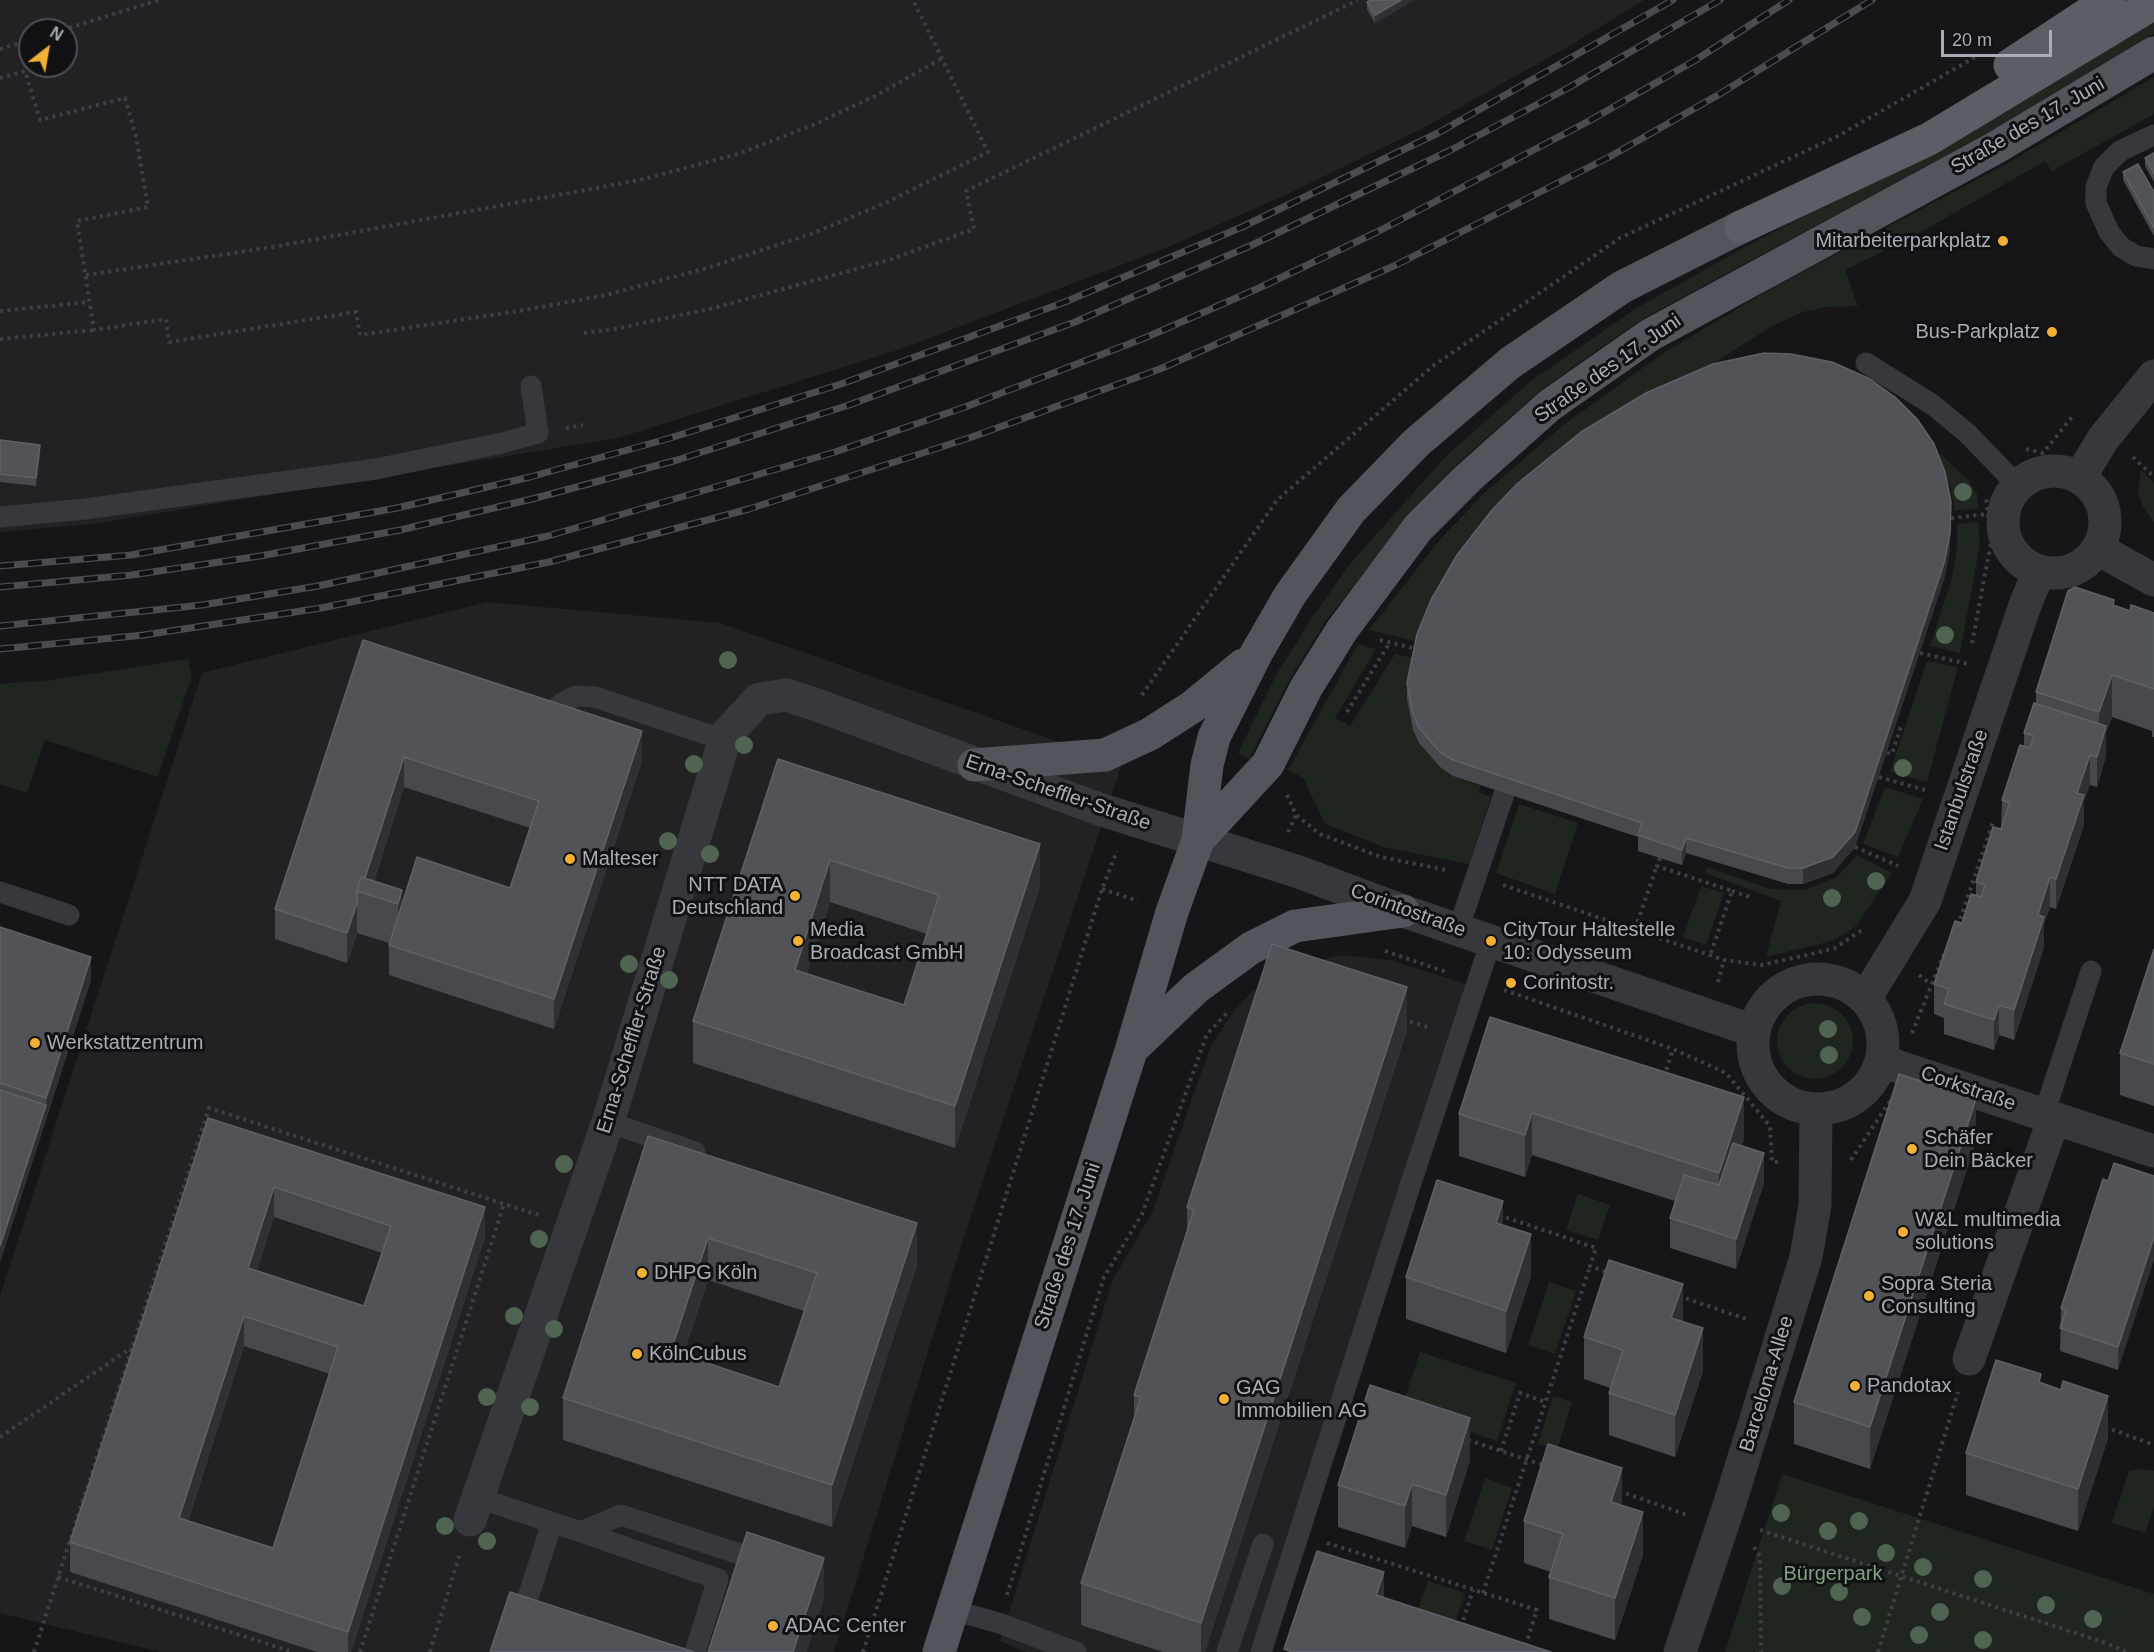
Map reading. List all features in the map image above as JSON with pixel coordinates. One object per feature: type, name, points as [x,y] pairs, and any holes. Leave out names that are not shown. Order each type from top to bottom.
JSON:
[{"type":"highway","points":[[1741,227],[2004,69],[2109,0]]},
{"type":"highway","points":[[1741,227],[1929,139],[2154,3]]},
{"type":"main road","name":"Straße des 17. Juni","points":[[1198,840],[1268,764],[1306,688],[1342,630],[1419,528],[1468,478],[1550,405],[1650,335],[1995,148],[2154,53]]},
{"type":"main road","name":"Straße des 17. Juni","points":[[939,1652],[1131,1051],[1172,912],[1198,840],[1207,765],[1214,737],[1257,652],[1290,595],[1351,510],[1416,442],[1510,363],[1622,286],[1741,227]]},
{"type":"main road","points":[[974,765],[1105,755],[1150,734],[1192,707],[1225,682],[1257,652]]},
{"type":"main road","points":[[1131,1051],[1196,988],[1251,948],[1295,926],[1403,910]]},
{"type":"street","points":[[2080,477],[2103,439],[2154,376]]},
{"type":"street","points":[[2064,471],[2080,477],[2095,491],[2104,510],[2105,530],[2098,549],[2090,560],[2066,572],[2039,571],[2023,564],[2011,551],[2004,534],[2005,508],[2011,477],[2064,471]]},
{"type":"street","points":[[2098,549],[2154,580]]},
{"type":"street","name":"Istanbulstraße","points":[[1866,999],[1925,901],[2020,619],[2039,571]]},
{"type":"street","name":"Erna-Scheffler-Straße","points":[[474,1509],[608,1122],[724,740],[759,699],[786,695],[974,765],[1198,840]]},
{"type":"street","name":"Corintostraße","points":[[1198,840],[1299,872],[1458,930],[1754,1031]]},
{"type":"street","points":[[1810,980],[1830,980],[1849,987],[1866,999],[1878,1017],[1883,1039],[1881,1061],[1873,1081],[1857,1097],[1838,1107],[1816,1110],[1789,1102],[1767,1084],[1757,1068],[1753,1050],[1754,1031],[1761,1012],[1774,996],[1791,985],[1810,980]]},
{"type":"street","name":"Corkstraße","points":[[1881,1061],[2154,1151]]},
{"type":"street","name":"Barcelona-Allee","points":[[1680,1652],[1729,1506],[1806,1257],[1815,1205],[1816,1110]]},
{"type":"street","points":[[1965,1372],[2049,1116]]},
{"type":"lane","points":[[2154,135],[2120,151],[2104,167],[2096,188],[2096,203],[2109,232],[2128,251],[2154,259]]},
{"type":"lane","points":[[1866,363],[1933,405],[2011,477]]},
{"type":"lane","points":[[0,517],[85,509],[375,469],[502,443],[538,433],[531,386]]},
{"type":"lane","points":[[545,724],[562,703],[576,696],[595,697],[724,740]]},
{"type":"lane","points":[[1458,930],[1504,794]]},
{"type":"lane","points":[[0,892],[69,915]]},
{"type":"lane","points":[[1261,1652],[1491,941]]},
{"type":"lane","points":[[2049,1116],[2091,970]]},
{"type":"lane","points":[[608,1122],[715,1159]]},
{"type":"lane","points":[[474,1509],[552,1522],[718,1579],[695,1652]]},
{"type":"lane","points":[[581,1532],[621,1515],[777,1566]]},
{"type":"lane","points":[[552,1522],[522,1616],[554,1626]]},
{"type":"lane","points":[[1227,1652],[1263,1544]]},
{"type":"lane","points":[[952,1610],[999,1623],[1076,1652]]},
{"type":"path","points":[[78,25],[159,0]]},
{"type":"path","points":[[0,339],[94,330],[166,319],[170,342],[356,312],[360,335],[519,311],[606,295],[707,268],[811,234],[885,203],[988,152],[913,0]]},
{"type":"path","points":[[584,333],[615,329],[714,308],[889,260],[974,229],[966,191],[1358,0]]},
{"type":"path","points":[[0,49],[18,44]]},
{"type":"path","points":[[86,275],[285,245],[640,180],[738,154],[813,125],[877,95],[941,59]]},
{"type":"path","points":[[0,78],[25,71],[40,120],[125,98],[136,137],[148,207],[77,221],[94,330]]},
{"type":"path","points":[[0,311],[90,303]]},
{"type":"path","points":[[1965,674],[1991,543],[1985,493],[2011,477],[2024,448],[2043,453],[2072,416]]},
{"type":"path","points":[[1951,518],[1988,514]]},
{"type":"path","points":[[1347,712],[1390,642]]},
{"type":"path","points":[[1920,653],[1968,663]]},
{"type":"path","points":[[1887,753],[1892,754],[1901,726]]},
{"type":"path","points":[[1879,777],[1932,792]]},
{"type":"path","points":[[1855,847],[1901,868]]},
{"type":"path","points":[[1381,856],[1477,877],[1710,956],[1761,965],[1835,948],[1861,932],[1866,925]]},
{"type":"path","points":[[1897,877],[1906,857]]},
{"type":"path","points":[[1635,929],[1660,858]]},
{"type":"path","points":[[1657,866],[1750,897]]},
{"type":"path","points":[[863,1652],[1102,888]]},
{"type":"path","points":[[1710,956],[1732,891]]},
{"type":"path","points":[[1381,950],[1597,1021],[1673,1049],[1726,1072],[1770,1126],[1772,1162],[1814,1161]]},
{"type":"path","points":[[999,1623],[1104,1277],[1142,1214],[1207,1034],[1237,1002]]},
{"type":"path","points":[[1396,1017],[1459,1038]]},
{"type":"path","points":[[1662,1083],[1673,1049]]},
{"type":"path","points":[[34,1652],[209,1108],[572,1226]]},
{"type":"path","points":[[360,1652],[504,1204]]},
{"type":"path","points":[[1483,1593],[1596,1248],[1498,1214]]},
{"type":"path","points":[[1590,1266],[1611,1274]]},
{"type":"path","points":[[1675,1295],[1749,1320]]},
{"type":"path","points":[[0,1437],[132,1348]]},
{"type":"path","points":[[1878,1652],[1965,1372]]},
{"type":"path","points":[[1501,1451],[1520,1393],[1546,1402]]},
{"type":"path","points":[[2095,1422],[2154,1445]]},
{"type":"path","points":[[1467,1440],[1549,1467]]},
{"type":"path","points":[[1612,1489],[1687,1515]]},
{"type":"path","points":[[430,1652],[474,1509]]},
{"type":"path","points":[[1760,1530],[2103,1642],[2127,1652]]},
{"type":"path","points":[[1298,1533],[1537,1610],[1524,1648],[1535,1652]]},
{"type":"path","points":[[1754,1547],[1760,1557],[1761,1652]]},
{"type":"path","points":[[58,1577],[293,1652]]},
{"type":"path","points":[[1458,1635],[1473,1590]]},
{"type":"shaded area","points":[[0,0],[1644,0],[1571,45],[1425,127],[1292,192],[1168,247],[901,349],[618,438],[92,524],[0,532]]},
{"type":"shaded area","points":[[487,602],[720,623],[1122,764],[962,1243],[834,1652],[160,1652],[0,1613],[0,1296],[202,673]]},
{"type":"shaded area","points":[[1342,955],[1389,960],[1467,984],[1250,1652],[1026,1652],[1000,1641],[1113,1279],[1152,1213],[1210,1048],[1234,1011],[1253,991],[1301,964]]},
{"type":"green space","points":[[2154,17],[2154,34],[1988,133],[1642,319],[1542,389],[1457,464],[1410,515],[1325,622],[1289,680],[1249,759],[1238,753],[1276,675],[1349,565],[1447,455],[1531,381],[1635,309],[1747,246],[1981,121]]},
{"type":"green space","points":[[2154,77],[2154,114],[2052,171],[2045,161],[1914,236],[1845,270],[1858,306],[1827,307],[1803,312],[1772,326],[1716,362],[1419,642],[1369,630],[1437,543],[1484,493],[1566,423],[1665,352],[1769,290],[2008,163]]},
{"type":"green space","points":[[1929,448],[1943,456],[1969,481],[1977,494],[1979,508],[1955,511],[1950,486]]},
{"type":"green space","points":[[2141,470],[2154,483],[2154,523],[2142,505],[2138,492]]},
{"type":"green space","points":[[1978,522],[1980,544],[1960,653],[1930,646],[1951,582],[1957,549],[1957,524]]},
{"type":"green space","points":[[1358,644],[1376,649],[1335,718],[1350,726],[1395,654],[1414,658],[1407,699],[1413,730],[1419,743],[1440,767],[1453,776],[1480,786],[1479,793],[1491,797],[1469,864],[1384,847],[1325,824],[1303,778],[1288,770]]},
{"type":"green space","points":[[188,659],[192,676],[158,777],[45,740],[27,793],[0,784],[0,684],[52,680]]},
{"type":"green space","points":[[1927,661],[1958,667],[1927,782],[1890,772]]},
{"type":"green space","points":[[1885,787],[1923,799],[1898,857],[1863,844]]},
{"type":"green space","points":[[1519,804],[1578,823],[1555,894],[1496,873]]},
{"type":"green space","points":[[1857,855],[1892,873],[1855,927],[1832,941],[1766,957],[1781,901],[1705,873],[1707,867],[1770,889],[1804,890],[1837,877]]},
{"type":"green space","points":[[1701,886],[1724,893],[1706,945],[1683,937]]},
{"type":"green space","points":[[1815,1003],[1829,1006],[1842,1014],[1850,1027],[1853,1041],[1850,1055],[1842,1068],[1829,1076],[1815,1079],[1801,1076],[1788,1068],[1780,1055],[1777,1041],[1780,1027],[1788,1014],[1801,1006]]},
{"type":"green space","points":[[1578,1194],[1610,1205],[1598,1240],[1566,1230]]},
{"type":"green space","points":[[1549,1282],[1576,1291],[1555,1354],[1528,1345]]},
{"type":"green space","points":[[1420,1352],[1516,1383],[1497,1441],[1401,1409]]},
{"type":"green space","points":[[1553,1396],[1572,1402],[1557,1450],[1538,1444]]},
{"type":"green space","points":[[2143,1469],[2154,1471],[2154,1507],[2145,1533],[2112,1523],[2129,1471]]},
{"type":"green space","name":"Bürgerpark","points":[[1782,1474],[2154,1594],[2154,1652],[1725,1652]]},
{"type":"green space","points":[[1485,1478],[1512,1488],[1492,1550],[1464,1541]]},
{"type":"green space","points":[[1428,1581],[1465,1593],[1450,1637],[1413,1624]]},
{"type":"building","points":[[1370,0],[1401,0],[1375,15],[1367,2]]},
{"type":"building","points":[[2154,153],[2154,174],[2145,158]]},
{"type":"building","points":[[2138,164],[2154,192],[2154,228],[2123,172]]},
{"type":"building","points":[[1764,353],[1791,354],[1832,362],[1870,379],[1895,397],[1917,419],[1934,444],[1945,472],[1951,502],[1950,533],[1944,563],[1855,832],[1833,857],[1803,868],[1788,868],[1686,838],[1682,850],[1638,835],[1642,823],[1453,760],[1440,752],[1419,728],[1413,714],[1407,683],[1417,634],[1431,600],[1457,555],[1492,510],[1518,483],[1581,432],[1646,393],[1713,364]]},
{"type":"building","points":[[0,440],[40,445],[36,478],[0,474]]},
{"type":"building","points":[[2075,587],[2114,600],[2113,605],[2130,611],[2131,605],[2154,613],[2154,689],[2112,675],[2099,712],[2036,692],[2068,591]]},
{"type":"building","name":"Malteser","points":[[363,640],[642,731],[554,999],[389,945],[417,857],[510,888],[539,801],[404,757],[365,878],[361,877],[357,891],[357,903],[347,933],[275,909]]},
{"type":"building","points":[[2034,703],[2106,726],[2097,757],[2090,755],[2077,793],[2084,795],[2056,879],[2050,877],[2038,915],[2044,917],[2014,1010],[1999,1005],[1994,1020],[1944,1004],[1949,989],[1934,984],[1955,921],[1962,923],[1971,894],[1981,897],[1985,885],[1976,882],[1993,827],[2001,829],[2010,803],[2002,800],[2020,745],[2030,748],[2034,736],[2024,733]]},
{"type":"building","points":[[778,759],[1040,844],[955,1106],[693,1021]],"holes":[[[830,860],[939,895],[904,1005],[795,970]]]},
{"type":"building","points":[[361,877],[402,890],[398,904],[357,891]]},
{"type":"building","name":"Werkstattzentrum","points":[[0,927],[91,957],[46,1098],[0,1083]]},
{"type":"building","points":[[1272,944],[1407,987],[1201,1623],[1081,1583],[1141,1397],[1134,1395],[1194,1210],[1187,1207]]},
{"type":"building","points":[[2154,949],[2154,1064],[2120,1053]]},
{"type":"building","points":[[1490,1017],[1744,1097],[1719,1173],[1532,1113],[1525,1135],[1459,1114]]},
{"type":"building","points":[[1899,1074],[1976,1099],[1870,1427],[1794,1402]]},
{"type":"building","points":[[0,1090],[46,1105],[0,1246]]},
{"type":"building","points":[[208,1118],[485,1207],[348,1632],[70,1542]],"holes":[[[274,1187],[391,1226],[364,1306],[248,1268]],[[244,1316],[338,1347],[273,1548],[179,1518]]]},
{"type":"building","name":"KölnCubus","points":[[648,1136],[917,1223],[832,1485],[563,1398]],"holes":[[[708,1238],[817,1273],[779,1387],[671,1351]]]},
{"type":"building","points":[[1733,1143],[1764,1153],[1736,1239],[1670,1218],[1684,1175],[1719,1185]]},
{"type":"building","points":[[2114,1163],[2154,1176],[2154,1237],[2118,1347],[2060,1328],[2066,1310],[2061,1308],[2103,1179],[2108,1181]]},
{"type":"building","points":[[1437,1180],[1503,1201],[1496,1223],[1531,1234],[1506,1311],[1406,1277]]},
{"type":"building","points":[[1609,1260],[1683,1284],[1671,1318],[1703,1328],[1675,1415],[1609,1393],[1623,1350],[1584,1337]]},
{"type":"building","points":[[1996,1360],[2041,1374],[2039,1382],[2061,1390],[2063,1381],[2108,1396],[2078,1489],[1966,1453]]},
{"type":"building","points":[[1370,1385],[1470,1418],[1446,1495],[1412,1484],[1405,1506],[1338,1485]]},
{"type":"building","points":[[1548,1444],[1622,1468],[1611,1502],[1643,1512],[1615,1598],[1549,1577],[1563,1534],[1524,1521]]},
{"type":"building","points":[[747,1532],[824,1558],[793,1652],[708,1652]]},
{"type":"building","points":[[1317,1551],[1384,1572],[1376,1595],[1551,1652],[1292,1652],[1284,1649]]},
{"type":"building","points":[[510,1592],[694,1652],[490,1652]]},
{"type":"railway","points":[[0,566],[131,555],[397,508],[530,477],[667,439],[841,384],[1065,302],[1242,227],[1438,133],[1673,0]]},
{"type":"railway","points":[[0,587],[132,575],[260,556],[400,530],[536,498],[677,460],[849,405],[1075,322],[1252,245],[1449,151],[1568,88],[1720,0]]},
{"type":"railway","points":[[0,626],[202,605],[318,586],[548,536],[835,452],[965,407],[1147,337],[1259,288],[1377,232],[1589,121],[1694,61],[1789,0]]},
{"type":"railway","points":[[0,649],[144,635],[321,608],[549,562],[749,509],[972,437],[1160,369],[1396,265],[1611,156],[1718,95],[1872,0]]},
{"type":"place","name":"Mitarbeiterparkplatz","points":[[2003,241]]},
{"type":"place","name":"Bus-Parkplatz","points":[[2052,332]]},
{"type":"place","name":"Malteser","points":[[570,859]]},
{"type":"place","name":"NTT DATA Deutschland","points":[[795,896]]},
{"type":"place","name":"Media Broadcast GmbH","points":[[798,941]]},
{"type":"place","name":"CityTour Haltestelle 10: Odysseum","points":[[1491,941]]},
{"type":"place","name":"Corintostr.","points":[[1511,983]]},
{"type":"place","name":"Werkstattzentrum","points":[[35,1043]]},
{"type":"place","name":"Schäfer Dein Bäcker","points":[[1912,1149]]},
{"type":"place","name":"W&L multimedia solutions","points":[[1903,1232]]},
{"type":"place","name":"DHPG Köln","points":[[642,1273]]},
{"type":"place","name":"Sopra Steria Consulting","points":[[1869,1296]]},
{"type":"place","name":"KölnCubus","points":[[637,1354]]},
{"type":"place","name":"Pandotax","points":[[1855,1386]]},
{"type":"place","name":"GAG Immobilien AG","points":[[1224,1399]]},
{"type":"place","name":"ADAC Center","points":[[773,1626]]}]
